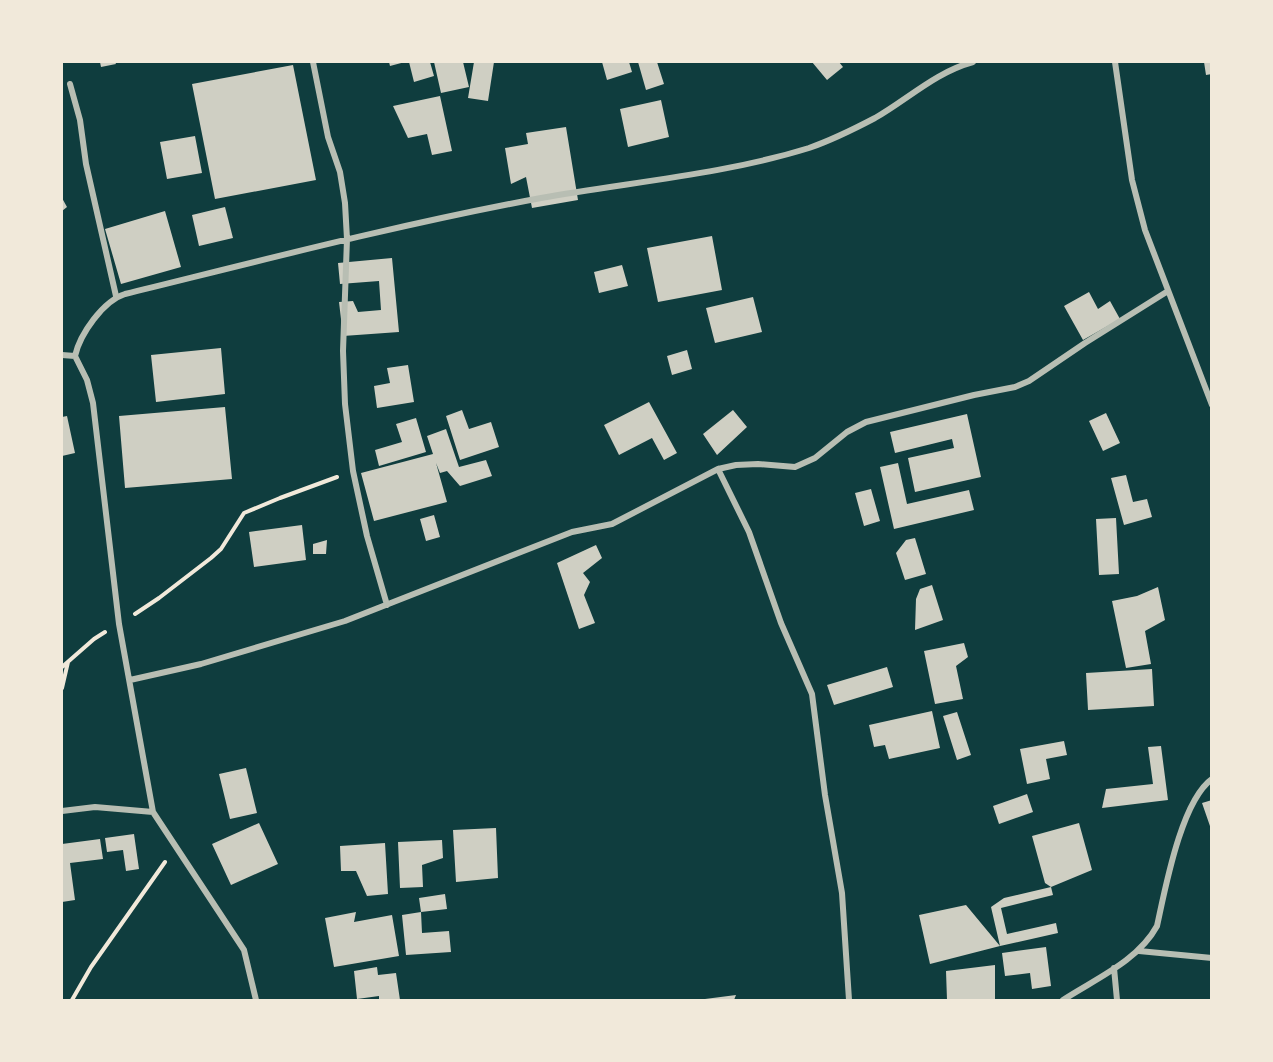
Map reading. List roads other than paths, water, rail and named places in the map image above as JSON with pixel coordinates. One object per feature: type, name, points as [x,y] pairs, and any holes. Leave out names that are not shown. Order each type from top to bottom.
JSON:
[{"type":"street","points":[[313,62],[328,137],[340,172],[345,203],[347,239],[343,351],[345,404],[353,471],[367,536],[387,605]]},
{"type":"street","points":[[256,1000],[244,950],[153,812],[119,624],[93,403],[87,380],[75,356],[77,345],[105,305],[116,296],[347,239],[542,198],[735,166],[810,147],[875,118],[931,81],[960,65],[973,62]]},
{"type":"street","points":[[1115,62],[1132,180],[1145,230],[1212,405]]},
{"type":"street","points":[[70,84],[80,120],[86,164],[116,296]]},
{"type":"street","points":[[130,680],[212,661],[345,621],[572,532],[612,524],[718,469],[758,464],[795,466],[815,458],[848,432],[867,422],[1015,387],[1029,381],[1168,291]]},
{"type":"street","points":[[62,355],[75,356]]},
{"type":"street","points":[[718,469],[749,532],[781,623],[812,694],[825,795],[842,892],[849,1000]]},
{"type":"street","points":[[1063,1000],[1139,951],[1156,926],[1174,852],[1193,802],[1212,779]]},
{"type":"street","points":[[62,811],[95,807],[153,812]]},
{"type":"street","points":[[1139,951],[1212,958]]},
{"type":"street","points":[[1114,968],[1117,1000]]}]
